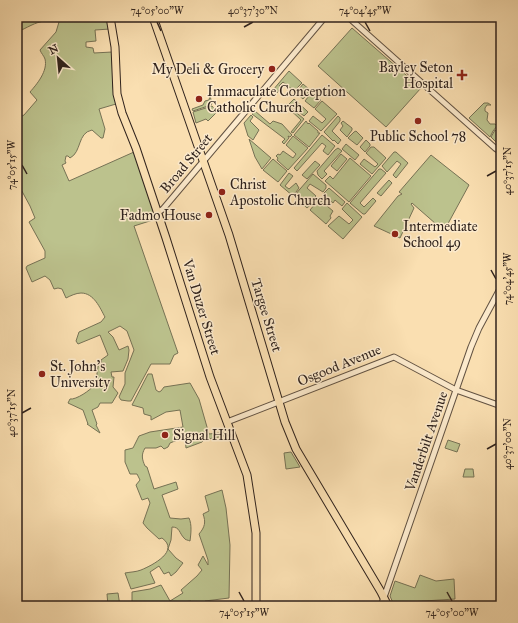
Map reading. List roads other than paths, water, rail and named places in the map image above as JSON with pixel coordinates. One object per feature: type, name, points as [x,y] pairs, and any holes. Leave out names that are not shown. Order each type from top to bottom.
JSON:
[{"type":"main road","name":"Van Duzer Street","points":[[110,17],[115,47],[119,104],[158,213],[210,377],[247,475],[256,533],[256,606]]},
{"type":"main road","name":"Targee Street","points":[[153,17],[233,246],[278,402],[296,449],[388,606]]},
{"type":"street","name":"Broad Street","points":[[158,213],[325,17]]},
{"type":"street","points":[[348,17],[501,152]]},
{"type":"street","name":"Vanderbilt Avenue","points":[[382,606],[456,390],[479,328],[501,288]]},
{"type":"street","name":"Osgood Avenue","points":[[227,422],[394,357],[456,390],[501,406]]},
{"type":"place","name":"My Deli & Grocery","points":[[272,69]]},
{"type":"place","name":"Bayley Seton Hospital","points":[[462,75]]},
{"type":"place","name":"Immaculate Conception Catholic Church","points":[[199,99]]},
{"type":"place","name":"Public School 78","points":[[418,121]]},
{"type":"place","name":"Christ Apostolic Church","points":[[222,192]]},
{"type":"place","name":"Fadmo House","points":[[209,215]]},
{"type":"place","name":"Intermediate School 49","points":[[395,234]]},
{"type":"place","name":"St. John's University","points":[[42,374]]},
{"type":"place","name":"Signal Hill","points":[[165,435]]}]
